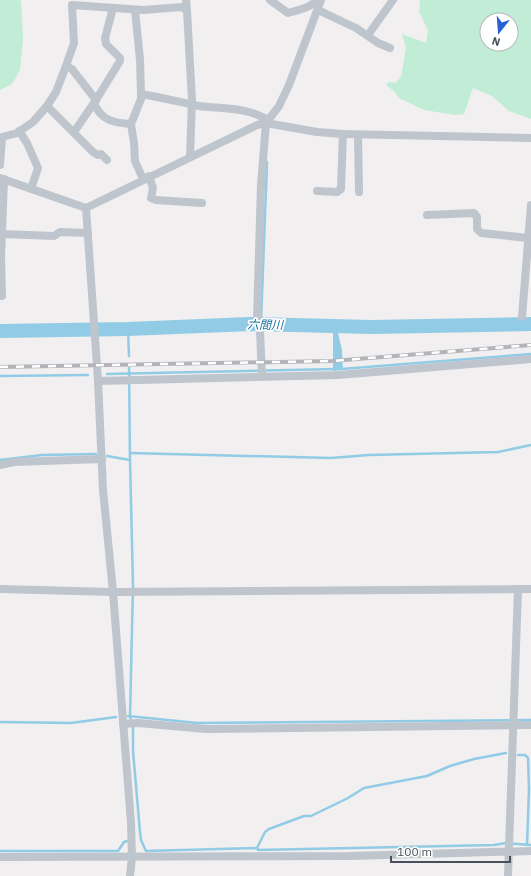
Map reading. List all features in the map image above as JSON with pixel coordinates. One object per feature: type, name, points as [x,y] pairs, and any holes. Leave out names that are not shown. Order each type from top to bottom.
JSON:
[{"type":"street","points":[[186,0],[192,104],[190,156]]},
{"type":"street","points":[[270,0],[288,13],[308,7],[317,0]]},
{"type":"street","points":[[262,372],[260,331],[257,318],[261,186],[267,122],[279,106],[289,85],[321,0]]},
{"type":"street","points":[[368,35],[393,0]]},
{"type":"street","points":[[0,165],[1,137],[19,131],[33,122],[47,106],[56,92],[74,43],[72,5],[135,10],[182,7],[187,12]]},
{"type":"street","points":[[74,132],[120,61],[120,58],[106,44],[105,38],[113,8]]},
{"type":"street","points":[[135,10],[140,60],[141,99],[131,124],[135,161],[153,188],[151,198],[156,200],[202,203]]},
{"type":"street","points":[[318,10],[356,28],[378,43],[390,48]]},
{"type":"street","points":[[66,66],[72,69],[95,101],[100,114],[117,124],[131,124]]},
{"type":"street","points":[[140,94],[192,104],[254,112],[267,122]]},
{"type":"street","points":[[47,106],[93,152],[98,155],[101,154],[107,160]]},
{"type":"street","points":[[2,296],[2,178],[86,208],[257,124],[267,122],[317,132],[358,135],[531,138]]},
{"type":"street","points":[[19,131],[27,143],[38,168],[31,188]]},
{"type":"street","points":[[317,191],[337,192],[340,189],[343,134]]},
{"type":"street","points":[[358,135],[359,192]]},
{"type":"street","points":[[522,318],[531,205]]},
{"type":"street","points":[[86,208],[98,380],[103,490],[126,724],[132,857],[130,876]]},
{"type":"street","points":[[427,215],[474,213],[477,217],[477,230],[481,233],[528,238]]},
{"type":"street","points":[[2,234],[54,236],[60,232],[88,233]]},
{"type":"street","points":[[98,380],[130,380],[262,372],[375,372],[531,359]]},
{"type":"street","points":[[0,465],[14,462],[102,459]]},
{"type":"street","points":[[0,589],[113,592],[531,589]]},
{"type":"street","points":[[508,876],[518,589]]},
{"type":"street","points":[[126,724],[138,723],[206,729],[514,721],[531,725]]},
{"type":"street","points":[[0,857],[350,856],[510,846],[531,851]]},
{"type":"green space","points":[[0,0],[21,1],[23,40],[20,70],[12,84],[0,90]]},
{"type":"green space","points":[[419,0],[531,0],[531,119],[509,111],[492,96],[473,88],[464,114],[455,115],[424,110],[399,98],[394,91],[386,85],[389,82],[395,83],[401,77],[406,48],[402,34],[426,43],[428,30],[419,12]]},
{"type":"water","points":[[333,333],[338,333],[342,350],[343,370],[333,371]]},
{"type":"waterway","points":[[261,322],[267,162]]},
{"type":"waterway","name":"六間川","points":[[0,331],[128,329],[250,324],[372,327],[531,324]]},
{"type":"waterway","points":[[336,326],[336,335]]},
{"type":"waterway","points":[[128,329],[129,356]]},
{"type":"waterway","points":[[341,369],[531,354]]},
{"type":"waterway","points":[[107,456],[130,460],[129,368]]},
{"type":"waterway","points":[[107,374],[336,369]]},
{"type":"waterway","points":[[0,376],[88,375]]},
{"type":"waterway","points":[[130,453],[331,458],[369,455],[498,452],[531,445]]},
{"type":"waterway","points":[[0,460],[42,455],[96,454]]},
{"type":"waterway","points":[[130,460],[133,585],[130,716],[133,728],[133,751],[140,832],[141,840],[146,851],[494,845],[506,843],[531,845]]},
{"type":"waterway","points":[[128,716],[197,723],[531,720]]},
{"type":"waterway","points":[[0,722],[71,723],[116,717]]},
{"type":"waterway","points":[[257,848],[265,832],[269,829],[304,816],[311,816],[348,798],[364,788],[427,776],[450,766],[474,759],[506,753]]},
{"type":"waterway","points":[[518,755],[525,755],[528,758],[529,789],[527,845]]},
{"type":"waterway","points":[[0,851],[118,851],[124,842],[127,841]]},
{"type":"railway","points":[[0,367],[332,361],[531,345]]}]
